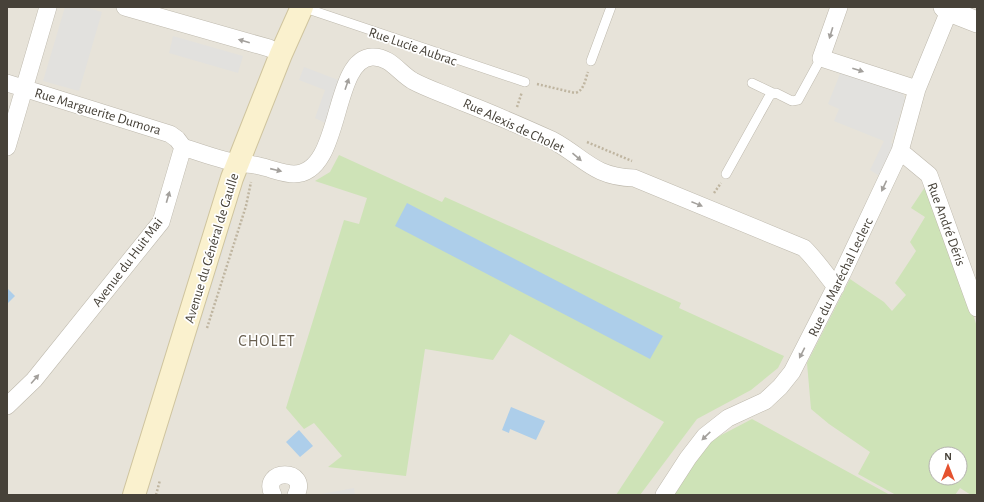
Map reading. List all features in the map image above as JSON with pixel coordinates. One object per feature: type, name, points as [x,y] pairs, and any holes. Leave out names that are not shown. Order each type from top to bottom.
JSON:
[{"type":"main road","name":"Avenue du Général de Gaulle","points":[[134,495],[232,178],[281,54],[302,7]]},
{"type":"street","points":[[7,147],[48,7]]},
{"type":"street","points":[[125,7],[269,48],[281,54]]},
{"type":"street","points":[[839,7],[821,58],[917,89]]},
{"type":"street","points":[[946,9],[977,22]]},
{"type":"street","name":"Rue du Maréchal Leclerc","points":[[664,495],[688,458],[705,436],[728,418],[765,401],[780,387],[792,372],[836,287],[900,151],[917,89],[946,9]]},
{"type":"street","name":"Rue Alexis de Cholet","points":[[238,163],[294,174],[302,173],[314,166],[326,145],[351,72],[366,58],[381,58],[389,61],[412,80],[552,140],[566,148],[582,162],[599,171],[617,178],[634,178],[804,248],[819,262],[836,287]]},
{"type":"street","name":"Rue Marguerite Dumora","points":[[7,83],[170,134],[178,139],[183,147]]},
{"type":"street","points":[[183,147],[238,163]]},
{"type":"street","name":"Avenue du Huit Mai","points":[[7,406],[34,380],[161,222],[183,147]]},
{"type":"street","name":"Rue André Déris","points":[[900,151],[929,175],[977,308]]},
{"type":"street","points":[[273,495],[271,487],[274,479],[278,475],[287,474],[298,482],[296,495]]},
{"type":"lane","name":"Rue Lucie Aubrac","points":[[302,7],[387,37],[525,82]]},
{"type":"lane","points":[[592,60],[611,7]]},
{"type":"lane","points":[[752,83],[792,101],[798,100],[821,58]]},
{"type":"lane","points":[[726,174],[772,93]]},
{"type":"path","points":[[517,111],[525,82],[579,92],[582,89],[592,60]]},
{"type":"path","points":[[586,141],[637,163]]},
{"type":"path","points":[[709,193],[716,192],[726,174]]},
{"type":"shaded area","points":[[7,7],[977,7],[977,495],[7,495]]},
{"type":"shaded area","points":[[65,7],[85,7],[102,12],[79,91],[43,81]]},
{"type":"shaded area","points":[[173,36],[243,56],[238,73],[169,53]]},
{"type":"shaded area","points":[[846,59],[901,89],[905,99],[891,143],[897,145],[881,177],[870,170],[884,141],[834,121],[839,109],[828,104]]},
{"type":"shaded area","points":[[304,67],[341,81],[327,124],[315,118],[325,90],[299,80]]},
{"type":"shaded area","points":[[226,221],[232,223],[179,391],[173,389]]},
{"type":"shaded area","points":[[201,241],[206,243],[160,387],[155,385]]},
{"type":"shaded area","points":[[354,488],[355,495],[316,495]]},
{"type":"green space","points":[[339,155],[442,202],[445,197],[681,303],[679,308],[784,356],[778,368],[751,390],[697,419],[640,495],[616,495],[664,422],[510,334],[493,360],[425,349],[406,476],[328,467],[342,456],[314,423],[304,429],[286,408],[344,220],[359,224],[367,198],[315,181],[330,172]]},
{"type":"green space","points":[[925,187],[960,272],[977,327],[977,495],[971,495],[960,488],[955,495],[896,495],[858,474],[870,452],[829,424],[811,409],[807,363],[850,279],[884,302],[892,311],[906,295],[895,283],[916,251],[910,242],[925,217],[911,208]]},
{"type":"green space","points":[[752,419],[890,495],[670,495],[710,441]]},
{"type":"water","points":[[407,203],[663,336],[650,359],[395,226]]},
{"type":"water","points":[[7,288],[15,296],[7,304]]},
{"type":"water","points":[[511,407],[545,421],[536,440],[510,429],[509,433],[502,430]]},
{"type":"water","points":[[299,430],[313,446],[300,457],[286,442]]},
{"type":"district","name":"CHOLET","points":[[267,340]]}]
